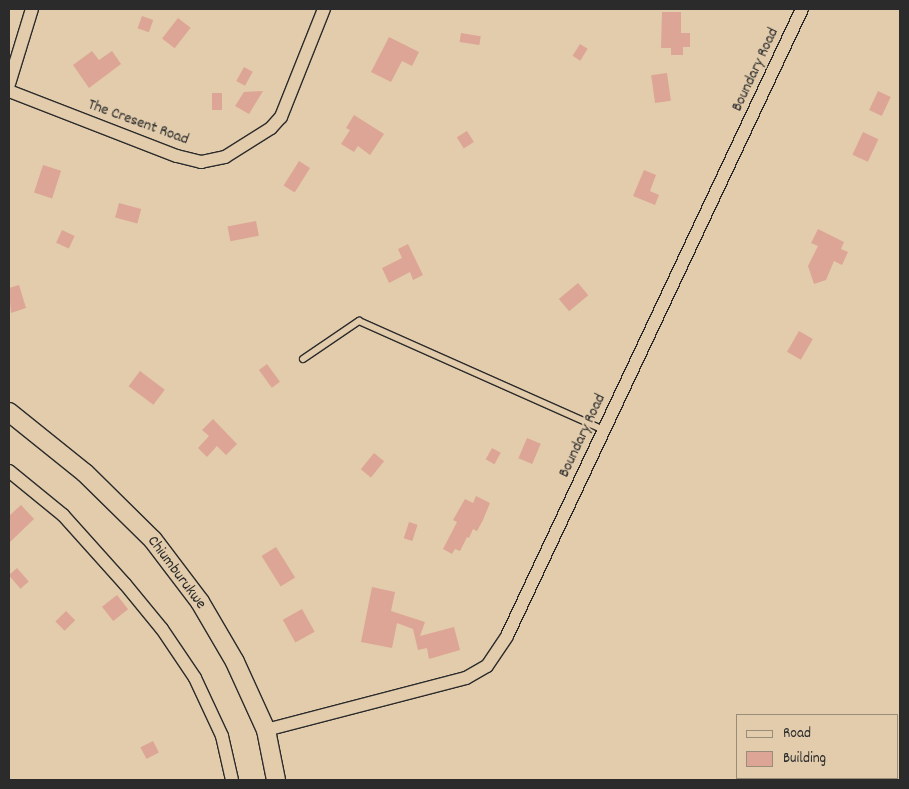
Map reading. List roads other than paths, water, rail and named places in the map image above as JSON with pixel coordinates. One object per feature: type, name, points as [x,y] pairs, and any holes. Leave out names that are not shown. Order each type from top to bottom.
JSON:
[{"type":"street","points":[[9,84],[32,9]]},
{"type":"street","name":"The Cresent Road","points":[[9,91],[176,156],[201,162],[224,157],[263,134],[281,116],[324,9]]},
{"type":"street","name":"Boundary Road","points":[[266,730],[466,678],[487,666],[507,636],[802,9]]},
{"type":"street","name":"Chiumburukwe","points":[[9,412],[85,473],[153,540],[205,611],[235,662],[266,730],[276,780]]},
{"type":"street","points":[[9,471],[63,515],[125,584],[162,629],[195,678],[222,736],[232,780]]},
{"type":"lane","points":[[303,359],[359,320],[604,430]]}]
